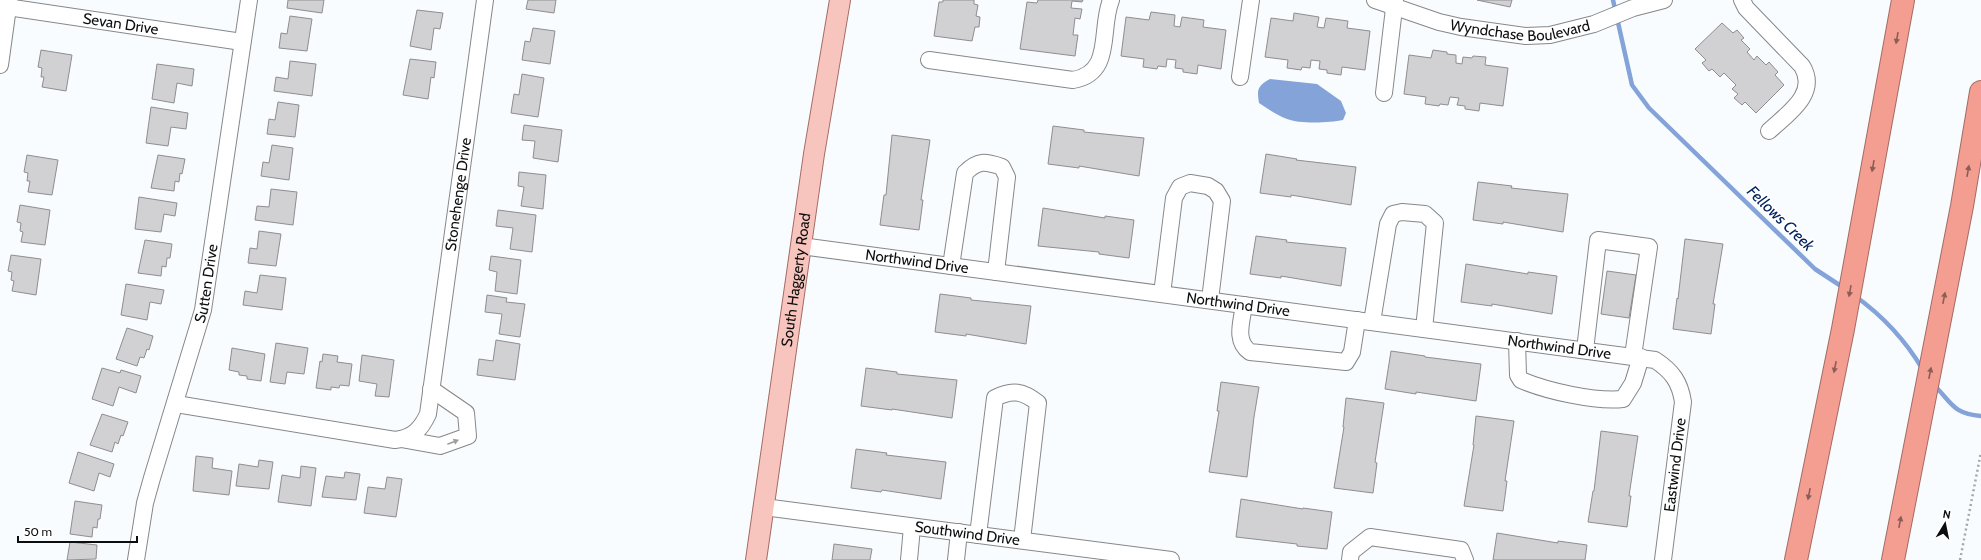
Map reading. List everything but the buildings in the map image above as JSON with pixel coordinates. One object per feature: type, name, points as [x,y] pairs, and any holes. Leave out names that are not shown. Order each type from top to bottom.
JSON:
[{"type":"highway","points":[[1796,560],[1843,329],[1903,0]]},
{"type":"highway","points":[[1893,560],[1962,206],[1981,92]]},
{"type":"main road","name":"South Haggerty Road","points":[[756,560],[801,246],[840,0]]},
{"type":"street","name":"Sutten Drive","points":[[136,560],[145,503],[176,404],[202,310],[249,0]]},
{"type":"street","name":"Stonehenge Drive","points":[[401,440],[413,435],[424,424],[428,414],[485,0]]},
{"type":"street","points":[[929,60],[1074,80],[1084,78],[1093,73],[1100,62],[1106,15],[1111,0]]},
{"type":"street","points":[[1240,77],[1251,0]]},
{"type":"street","name":"Wyndchase Boulevard","points":[[1375,0],[1395,3],[1439,22],[1460,27],[1526,36],[1550,35],[1594,24],[1633,8],[1664,0]]},
{"type":"street","points":[[1742,0],[1746,8],[1802,66],[1808,75],[1808,83],[1801,100],[1769,131]]},
{"type":"street","points":[[1384,94],[1395,3]]},
{"type":"street","name":"Sevan Drive","points":[[6,5],[242,42]]},
{"type":"street","points":[[0,65],[6,5]]},
{"type":"street","points":[[951,266],[964,173],[974,164],[988,162],[1002,167],[1007,177],[996,272]]},
{"type":"street","points":[[1162,294],[1174,198],[1180,187],[1190,183],[1208,186],[1216,191],[1222,201],[1210,300]]},
{"type":"street","points":[[1244,305],[1240,337],[1244,348],[1250,352],[1346,362],[1352,352],[1364,321],[1388,224],[1393,214],[1402,212],[1425,214],[1435,223],[1424,328]]},
{"type":"street","points":[[1517,341],[1518,375],[1521,380],[1540,388],[1611,401],[1623,399],[1632,383],[1637,357],[1649,247],[1598,240],[1585,350]]},
{"type":"street","name":"Northwind Drive","points":[[801,246],[1637,357],[1655,360],[1671,372]]},
{"type":"street","name":"Eastwind Drive","points":[[1663,560],[1683,402],[1681,388],[1671,372]]},
{"type":"street","points":[[176,404],[388,439],[440,446],[468,436],[466,413],[431,389]]},
{"type":"street","points":[[978,535],[995,398],[1007,392],[1028,395],[1038,403],[1022,540]]},
{"type":"street","name":"Southwind Drive","points":[[764,507],[1022,540],[1122,557],[1171,560]]},
{"type":"street","points":[[909,560],[912,527]]},
{"type":"street","points":[[956,560],[959,532]]},
{"type":"street","points":[[1350,560],[1351,552],[1370,537],[1461,550],[1465,560]]},
{"type":"path","points":[[1960,560],[1981,452]]},
{"type":"water","points":[[1270,79],[1317,84],[1341,101],[1346,113],[1343,120],[1330,122],[1299,122],[1292,121],[1276,114],[1259,103],[1258,92],[1260,86]]},
{"type":"waterway","name":"Fellows Creek","points":[[1613,0],[1632,85],[1649,108],[1815,269],[1844,288]]},
{"type":"waterway","name":"Fellows Creek","points":[[1855,296],[1875,312],[1893,330],[1909,349],[1923,370]]},
{"type":"waterway","name":"Fellows Creek","points":[[1934,385],[1949,402],[1959,410],[1964,413],[1981,416]]}]
